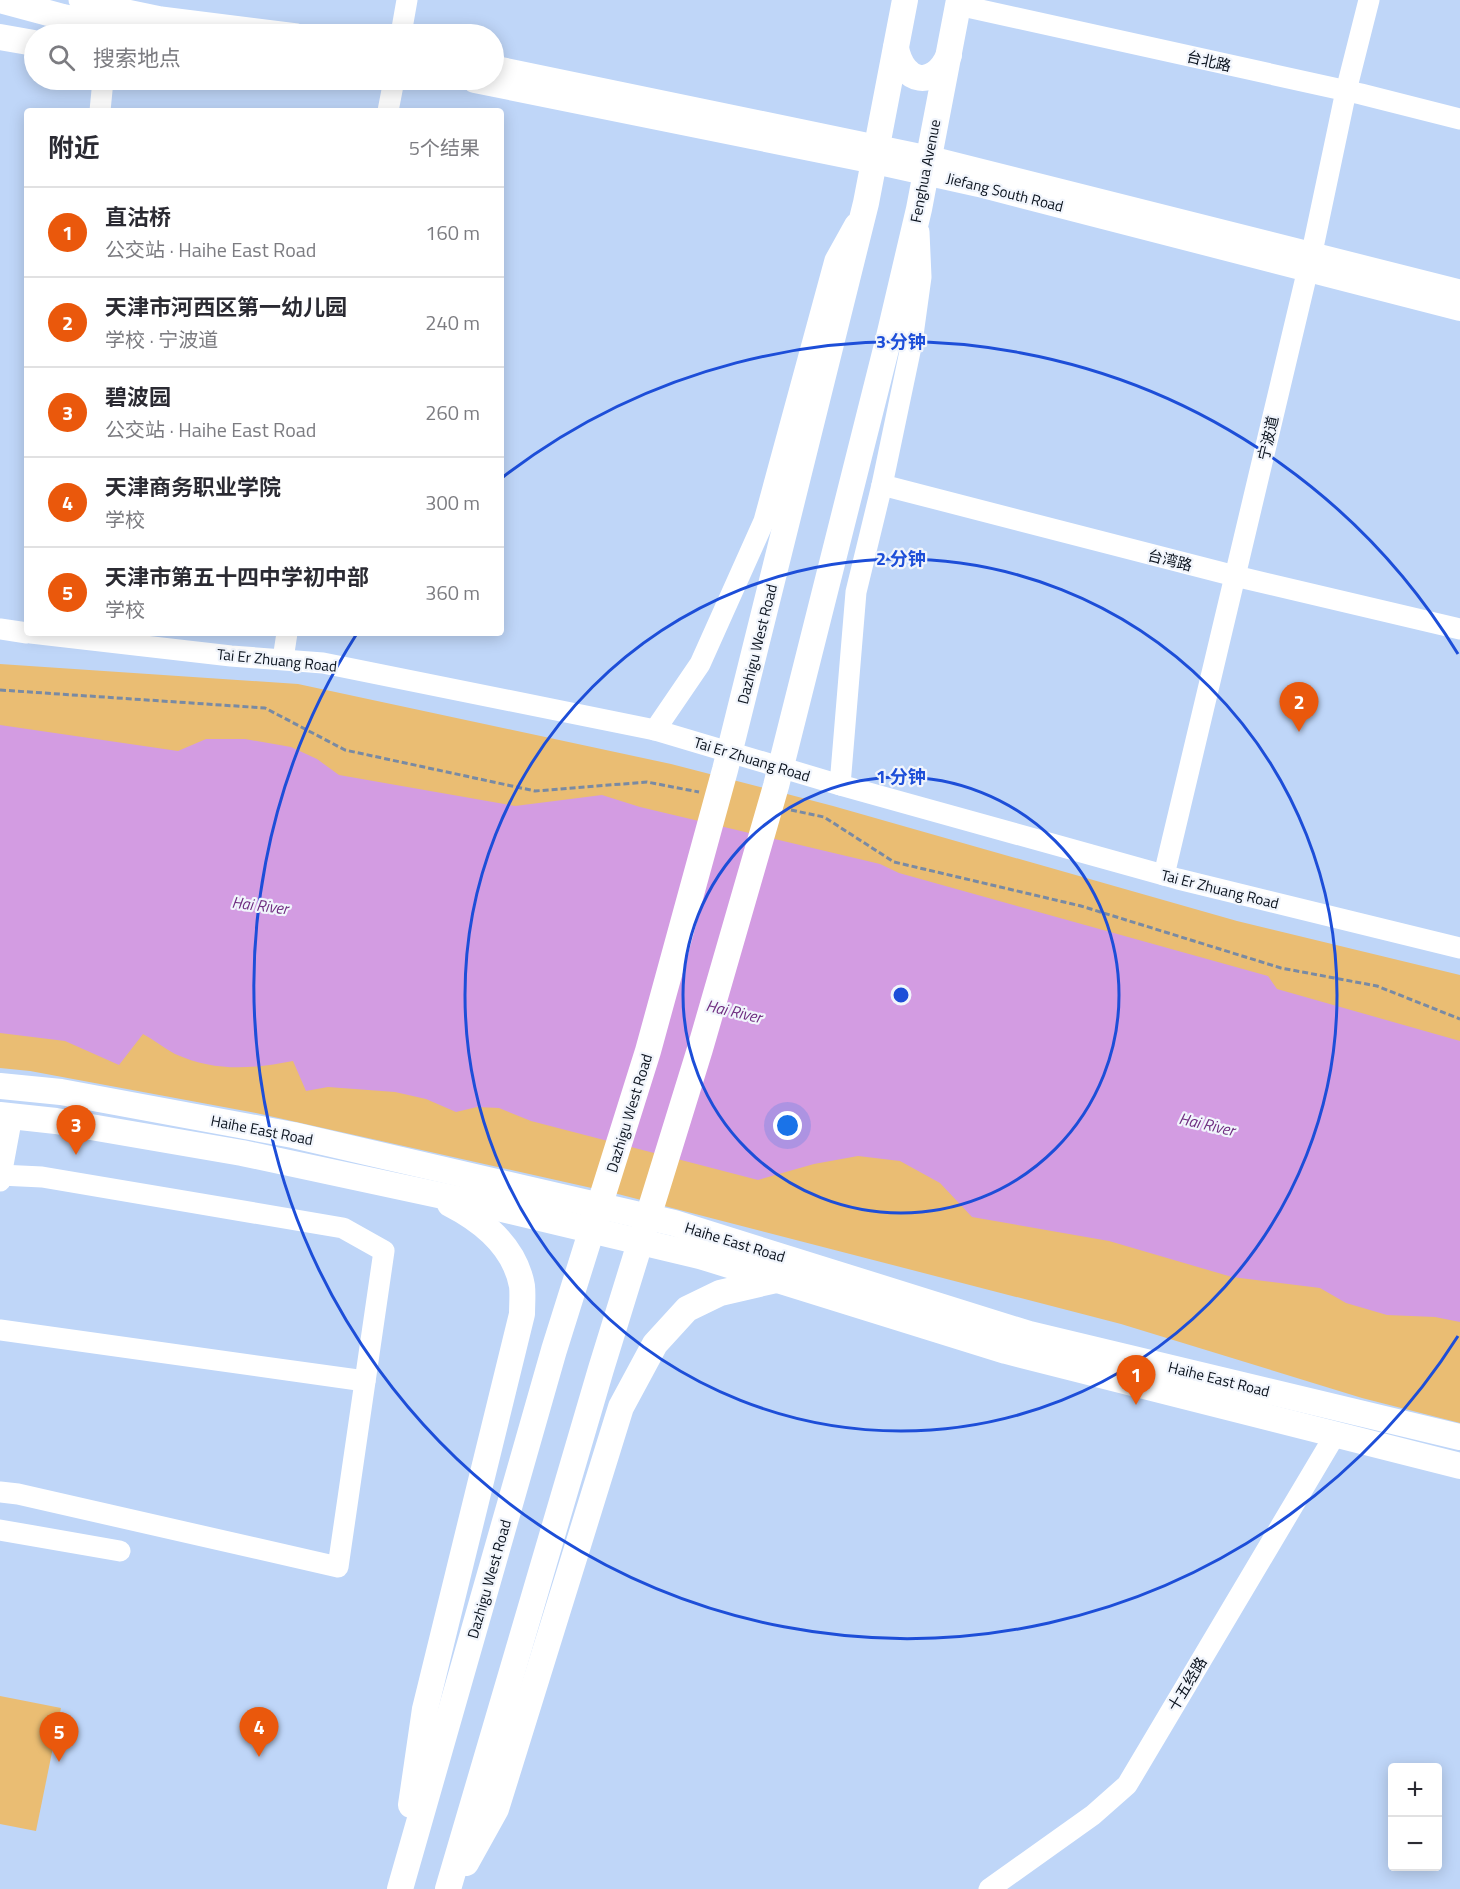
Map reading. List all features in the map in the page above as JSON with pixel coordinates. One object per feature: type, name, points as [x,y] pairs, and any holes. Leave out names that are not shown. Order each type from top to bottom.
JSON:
[{"type":"main road","points":[[0,0],[99,24]]},
{"type":"main road","points":[[866,203],[905,0]]},
{"type":"main road","name":"Fenghua Avenue","points":[[450,1889],[600,1369],[700,1050],[776,786],[919,209],[959,2]]},
{"type":"main road","points":[[0,37],[24,41]]},
{"type":"main road","points":[[896,48],[903,68],[922,79],[936,74],[949,54]]},
{"type":"main road","name":"Jiefang South Road","points":[[504,85],[927,164],[1310,260],[1460,308]]},
{"type":"main road","name":"Dazhigu West Road","points":[[403,1879],[554,1350],[651,1040],[725,770],[866,203]]},
{"type":"main road","name":"Haihe East Road","points":[[0,1086],[61,1092],[293,1135],[674,1223],[1029,1334],[1460,1437]]},
{"type":"main road","name":"Haihe East Road","points":[[6,1116],[56,1121],[242,1153],[426,1192],[700,1256],[1006,1351],[1460,1466]]},
{"type":"main road","points":[[403,1879],[425,1709],[522,1314],[522,1286],[516,1265],[504,1245],[472,1215],[426,1192]]},
{"type":"main road","points":[[450,1889],[496,1809],[621,1407],[655,1344],[687,1310],[720,1293],[777,1280]]},
{"type":"street","points":[[78,0],[161,17],[217,24]]},
{"type":"street","points":[[403,24],[407,0]]},
{"type":"street","name":"宁波道","points":[[1164,875],[1310,260],[1346,91],[1369,0]]},
{"type":"street","name":"台北路","points":[[959,2],[1460,119]]},
{"type":"street","name":"Jiefang South Road","points":[[504,68],[876,153]]},
{"type":"street","points":[[100,108],[102,90]]},
{"type":"street","points":[[389,108],[392,90]]},
{"type":"street","points":[[655,730],[700,664],[764,520],[835,260],[866,203]]},
{"type":"street","points":[[840,785],[856,592],[882,485],[912,342],[921,277],[919,209]]},
{"type":"street","name":"Jiefang South Road","points":[[1310,260],[1460,290]]},
{"type":"street","name":"台湾路","points":[[882,485],[1235,576],[1460,630]]},
{"type":"street","name":"Tai Er Zhuang Road","points":[[0,629],[24,632]]},
{"type":"street","name":"Tai Er Zhuang Road","points":[[70,636],[231,656],[323,663],[655,730],[840,785],[1164,875],[1460,948]]},
{"type":"street","points":[[283,659],[287,636]]},
{"type":"street","points":[[0,1492],[18,1494],[338,1568],[384,1251],[343,1228],[42,1177],[0,1177],[6,1116]]},
{"type":"street","points":[[0,1330],[365,1381]]},
{"type":"street","name":"十五经路","points":[[989,1889],[1093,1815],[1127,1785],[1335,1435]]},
{"type":"street","points":[[0,1530],[120,1551]]},
{"type":"path","points":[[0,690],[265,708],[345,750],[535,791],[647,782],[703,793]]},
{"type":"path","points":[[791,810],[824,816],[894,862],[1081,906],[1281,968],[1377,986],[1460,1019]]},
{"type":"shaded area","points":[[0,664],[298,684],[671,764],[833,806],[1237,921],[1460,975],[1460,1423],[1362,1398],[1121,1324],[614,1193],[256,1113],[30,1071],[0,1068]]},
{"type":"shaded area","points":[[0,1696],[61,1708],[36,1831],[0,1824]]},
{"type":"water","name":"Hai River","points":[[0,725],[178,751],[206,739],[245,739],[291,747],[317,759],[339,775],[515,806],[602,795],[640,807],[880,864],[899,873],[1268,976],[1277,989],[1460,1041],[1460,1322],[1435,1317],[1387,1315],[1346,1303],[1320,1288],[1232,1277],[1109,1241],[972,1217],[940,1183],[900,1161],[858,1156],[814,1164],[758,1180],[531,1121],[499,1108],[477,1107],[456,1112],[426,1099],[395,1092],[328,1087],[306,1091],[293,1061],[248,1067],[205,1064],[175,1054],[143,1034],[119,1065],[65,1041],[0,1033]]},
{"type":"place","name":"天津市河西区第一幼儿园","points":[[1299,732]]},
{"type":"place","name":"碧波园","points":[[76,1155]]},
{"type":"place","name":"直沽桥","points":[[1136,1405]]},
{"type":"place","name":"天津商务职业学院","points":[[259,1757]]},
{"type":"place","name":"天津市第五十四中学初中部","points":[[59,1762]]}]
